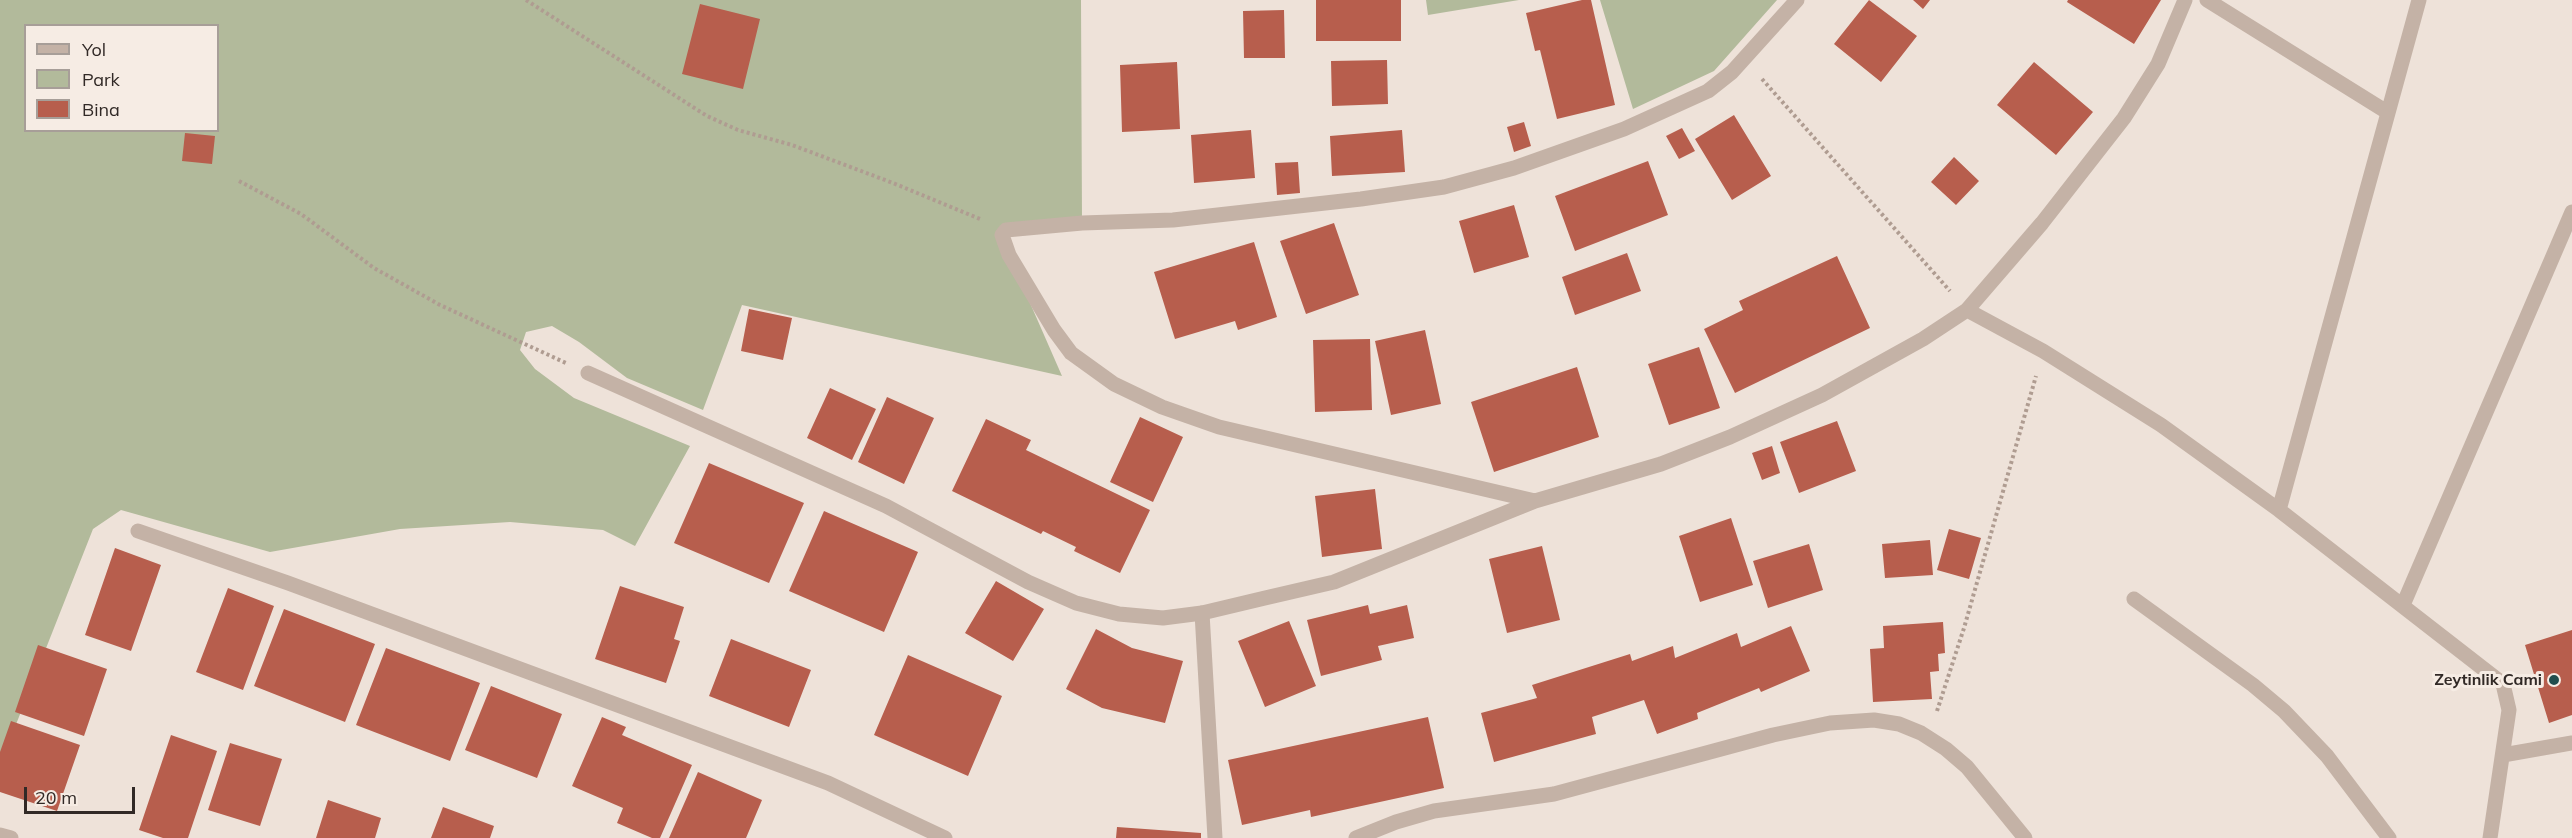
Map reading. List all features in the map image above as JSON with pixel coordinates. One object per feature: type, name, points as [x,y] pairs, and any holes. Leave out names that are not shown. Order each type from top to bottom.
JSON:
[{"type":"street","points":[[1535,501],[1219,427],[1162,407],[1114,384],[1071,353],[1054,330],[1009,255],[1002,235],[1006,230],[1082,223],[1173,220],[1360,200],[1444,187],[1514,168],[1624,129],[1708,91],[1732,72],[1797,0]]},
{"type":"street","points":[[588,373],[886,506],[1028,582],[1076,603],[1119,614],[1163,618],[1202,613],[1334,582],[1535,501],[1660,464],[1730,437],[1822,395],[1923,339],[1967,310],[2042,224],[2124,118],[2158,64],[2185,0]]},
{"type":"street","points":[[2207,0],[2387,112]]},
{"type":"street","points":[[2279,510],[2419,0]]},
{"type":"street","points":[[2403,605],[2548,263],[2572,212]]},
{"type":"street","points":[[1967,310],[2043,351],[2161,425],[2279,510],[2503,684],[2509,710],[2490,838]]},
{"type":"street","points":[[138,531],[288,583],[828,783],[945,838]]},
{"type":"street","points":[[2134,599],[2253,685],[2284,711],[2327,756],[2389,838]]},
{"type":"street","points":[[1202,613],[1215,838]]},
{"type":"street","points":[[1356,838],[1396,822],[1434,811],[1554,794],[1741,743],[1830,723],[1874,720],[1899,724],[1946,749],[1967,767],[2025,838]]},
{"type":"street","points":[[2503,755],[2572,742]]},
{"type":"street","points":[[0,835],[11,838]]},
{"type":"path","points":[[526,0],[707,116],[738,130],[792,145],[893,183],[1006,230]]},
{"type":"path","points":[[1761,78],[1967,310]]},
{"type":"path","points":[[239,181],[302,214],[374,268],[440,305],[588,373]]},
{"type":"path","points":[[1929,738],[1964,628],[2043,351]]},
{"type":"green space","points":[[0,0],[1081,0],[1082,223],[1006,230],[1009,255],[1062,376],[742,305],[703,410],[627,378],[579,342],[552,326],[526,332],[520,350],[535,369],[574,398],[690,446],[635,546],[603,530],[510,522],[400,529],[270,552],[121,510],[93,529],[0,765]]},
{"type":"green space","points":[[1426,0],[1519,0],[1428,15]]},
{"type":"green space","points":[[1600,0],[1777,0],[1714,71],[1633,109]]},
{"type":"building","points":[[1316,0],[1401,0],[1401,41],[1316,41]]},
{"type":"building","points":[[1591,0],[1615,105],[1557,119],[1540,50],[1535,51],[1526,13]]},
{"type":"building","points":[[1869,0],[1917,36],[1881,82],[1834,44]]},
{"type":"building","points":[[1913,0],[1930,0],[1923,9]]},
{"type":"building","points":[[2068,0],[2161,0],[2134,44],[2067,2]]},
{"type":"building","points":[[700,4],[760,19],[743,89],[682,74]]},
{"type":"building","points":[[1284,10],[1285,58],[1244,58],[1243,11]]},
{"type":"building","points":[[1387,60],[1388,104],[1332,106],[1331,61]]},
{"type":"building","points":[[1177,62],[1180,129],[1122,132],[1120,65]]},
{"type":"building","points":[[2034,62],[2093,112],[2056,155],[1997,105]]},
{"type":"building","points":[[1734,115],[1771,176],[1732,200],[1695,139]]},
{"type":"building","points":[[1524,122],[1531,146],[1514,152],[1507,127]]},
{"type":"building","points":[[1682,128],[1695,151],[1679,159],[1666,136]]},
{"type":"building","points":[[1251,130],[1255,178],[1194,183],[1191,135]]},
{"type":"building","points":[[1402,130],[1405,172],[1332,176],[1330,136]]},
{"type":"building","points":[[185,133],[215,136],[212,164],[182,161]]},
{"type":"building","points":[[1954,157],[1979,181],[1956,205],[1931,182]]},
{"type":"building","points":[[1648,161],[1668,215],[1575,251],[1555,196]]},
{"type":"building","points":[[1298,162],[1300,193],[1277,195],[1275,163]]},
{"type":"building","points":[[1514,205],[1529,257],[1474,273],[1459,221]]},
{"type":"building","points":[[1334,223],[1359,295],[1306,314],[1280,241]]},
{"type":"building","points":[[1254,242],[1277,317],[1238,330],[1235,321],[1175,339],[1154,272]]},
{"type":"building","points":[[1627,253],[1641,291],[1575,315],[1562,277]]},
{"type":"building","points":[[1837,256],[1870,328],[1735,393],[1704,329],[1743,310],[1739,301]]},
{"type":"building","points":[[749,309],[792,318],[783,360],[741,351]]},
{"type":"building","points":[[1425,330],[1441,404],[1391,415],[1375,341]]},
{"type":"building","points":[[1370,339],[1372,410],[1315,412],[1313,340]]},
{"type":"building","points":[[1699,347],[1720,408],[1669,425],[1648,364]]},
{"type":"building","points":[[1577,367],[1599,437],[1494,472],[1471,402]]},
{"type":"building","points":[[830,388],[876,409],[852,460],[807,438]]},
{"type":"building","points":[[887,397],[934,418],[904,484],[858,462]]},
{"type":"building","points":[[1140,417],[1183,437],[1153,502],[1110,482]]},
{"type":"building","points":[[986,419],[1031,440],[1026,450],[1150,510],[1120,573],[1074,551],[1076,547],[1043,531],[1041,534],[952,491]]},
{"type":"building","points":[[1837,421],[1856,471],[1799,493],[1780,442]]},
{"type":"building","points":[[1772,446],[1780,473],[1762,480],[1752,453]]},
{"type":"building","points":[[709,463],[804,503],[769,583],[674,543]]},
{"type":"building","points":[[1375,489],[1382,549],[1322,557],[1315,496]]},
{"type":"building","points":[[824,511],[918,552],[884,632],[789,591]]},
{"type":"building","points":[[1731,518],[1753,585],[1700,602],[1679,536]]},
{"type":"building","points":[[1949,529],[1981,538],[1969,579],[1937,570]]},
{"type":"building","points":[[1930,540],[1933,575],[1885,578],[1882,544]]},
{"type":"building","points":[[1809,544],[1823,590],[1768,608],[1753,561]]},
{"type":"building","points":[[1542,546],[1560,620],[1507,633],[1489,559]]},
{"type":"building","points":[[115,548],[161,565],[131,651],[85,635]]},
{"type":"building","points":[[996,581],[1044,609],[1013,661],[965,633]]},
{"type":"building","points":[[620,586],[684,607],[674,639],[680,641],[666,683],[595,659]]},
{"type":"building","points":[[228,588],[274,606],[243,690],[196,672]]},
{"type":"building","points":[[1368,605],[1370,614],[1407,605],[1414,638],[1378,646],[1382,660],[1321,676],[1307,620]]},
{"type":"building","points":[[284,609],[375,644],[345,722],[254,686]]},
{"type":"building","points":[[1289,621],[1316,686],[1265,707],[1238,641]]},
{"type":"building","points":[[1943,622],[1945,653],[1938,654],[1939,671],[1930,672],[1932,699],[1873,702],[1870,649],[1884,648],[1883,626]]},
{"type":"building","points":[[1791,626],[1810,671],[1761,692],[1759,688],[1697,713],[1698,719],[1657,734],[1644,700],[1592,717],[1596,734],[1494,762],[1481,713],[1537,698],[1532,685],[1630,654],[1632,661],[1673,646],[1675,658],[1737,633],[1741,647]]},
{"type":"building","points":[[1096,629],[1132,648],[1183,661],[1165,723],[1102,708],[1066,689]]},
{"type":"building","name":"Zeytinlik Cami","points":[[2572,630],[2572,715],[2549,723],[2525,645]]},
{"type":"building","points":[[731,639],[811,670],[789,727],[709,696]]},
{"type":"building","points":[[38,645],[107,669],[84,736],[15,712]]},
{"type":"building","points":[[386,648],[480,683],[450,761],[356,725]]},
{"type":"building","points":[[908,655],[1002,696],[968,776],[874,735]]},
{"type":"building","points":[[491,686],[562,714],[537,778],[465,750]]},
{"type":"building","points":[[602,717],[626,727],[622,735],[692,765],[660,838],[652,838],[617,823],[623,808],[572,786]]},
{"type":"building","points":[[1428,717],[1444,788],[1311,817],[1310,810],[1242,825],[1228,760]]},
{"type":"building","points":[[11,721],[80,745],[57,811],[0,792],[0,752]]},
{"type":"building","points":[[171,735],[217,751],[188,838],[163,838],[139,830]]},
{"type":"building","points":[[230,743],[282,759],[260,826],[208,810]]},
{"type":"building","points":[[698,772],[762,800],[746,838],[669,838]]},
{"type":"building","points":[[328,800],[381,818],[375,838],[316,838]]},
{"type":"building","points":[[443,807],[494,826],[490,838],[431,838]]},
{"type":"building","points":[[1117,827],[1201,833],[1201,838],[1116,838]]},
{"type":"place","name":"Zeytinlik Cami","points":[[2554,680]]}]
